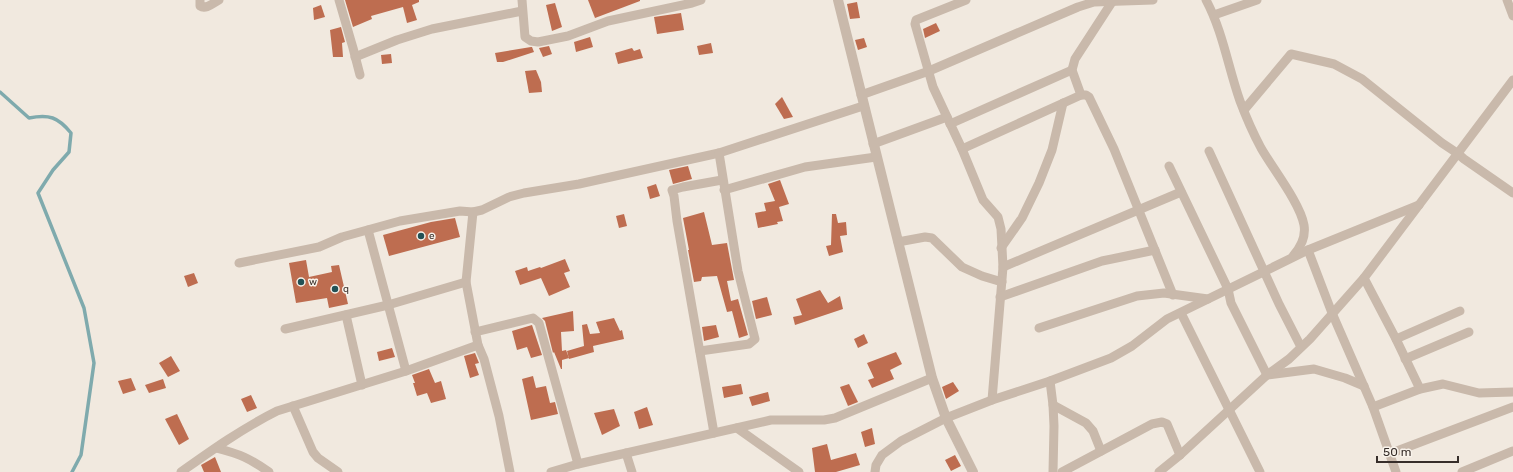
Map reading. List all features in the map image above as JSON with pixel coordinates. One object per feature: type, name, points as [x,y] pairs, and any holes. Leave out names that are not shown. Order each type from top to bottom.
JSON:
[{"type":"street","points":[[200,0],[200,6],[203,8],[219,0]]},
{"type":"street","points":[[339,0],[360,75]]},
{"type":"street","points":[[522,0],[525,37],[531,41],[538,42],[568,36],[608,21],[701,0]]},
{"type":"street","points":[[838,0],[932,378],[946,418],[974,472]]},
{"type":"street","points":[[966,0],[916,20],[915,27],[933,87],[962,149],[983,200],[998,217],[1001,229],[1003,267],[992,400]]},
{"type":"street","points":[[861,95],[929,70],[1078,7],[1094,2],[1153,0]]},
{"type":"street","points":[[1206,0],[1214,15],[1244,110],[1261,147],[1297,207],[1304,225],[1304,235],[1300,248],[1291,259]]},
{"type":"street","points":[[1214,15],[1257,0]]},
{"type":"street","points":[[1507,0],[1513,16]]},
{"type":"street","points":[[1081,95],[1072,70],[1075,59],[1112,2]]},
{"type":"street","points":[[355,57],[396,40],[432,29],[522,11]]},
{"type":"street","points":[[1244,110],[1291,54],[1334,64],[1362,79],[1442,143],[1458,152],[1464,159],[1513,193]]},
{"type":"street","points":[[873,144],[948,121],[1072,70]]},
{"type":"street","points":[[1160,472],[1268,375],[1289,359],[1364,278],[1513,80]]},
{"type":"street","points":[[962,149],[1081,95],[1086,95],[1089,97],[1114,149],[1140,209],[1173,295]]},
{"type":"street","points":[[1001,248],[1022,218],[1035,192],[1052,150],[1063,103]]},
{"type":"street","points":[[239,263],[319,247],[342,237],[416,218],[460,211],[473,212],[482,210],[509,197],[524,193],[579,184],[718,153],[864,106]]},
{"type":"street","points":[[1209,151],[1279,304],[1301,347]]},
{"type":"street","points":[[700,351],[749,344],[755,339],[738,271],[718,153]]},
{"type":"street","points":[[724,190],[805,168],[876,157]]},
{"type":"street","points":[[1169,166],[1228,289],[1231,303],[1268,375]]},
{"type":"street","points":[[714,433],[672,190],[722,180]]},
{"type":"street","points":[[1003,267],[1181,192]]},
{"type":"street","points":[[875,472],[876,465],[882,455],[901,441],[946,418],[1111,358],[1132,346],[1167,319],[1308,250],[1419,205]]},
{"type":"street","points":[[473,212],[466,282],[478,345],[484,359],[497,409],[510,472]]},
{"type":"street","points":[[368,230],[406,371]]},
{"type":"street","points":[[898,242],[925,237],[932,238],[962,267],[982,276],[1002,282]]},
{"type":"street","points":[[1000,297],[1102,261],[1155,250]]},
{"type":"street","points":[[1308,250],[1332,312],[1373,407],[1396,472]]},
{"type":"street","points":[[1364,278],[1420,389]]},
{"type":"street","points":[[286,329],[388,305],[466,282]]},
{"type":"street","points":[[1040,328],[1137,296],[1164,293],[1208,299]]},
{"type":"street","points":[[1396,339],[1460,311]]},
{"type":"street","points":[[1181,313],[1260,472]]},
{"type":"street","points":[[346,315],[362,385]]},
{"type":"street","points":[[476,332],[533,318],[539,323],[578,464]]},
{"type":"street","points":[[1405,359],[1469,332]]},
{"type":"street","points":[[181,472],[263,418],[277,411],[406,371],[478,345]]},
{"type":"street","points":[[1268,375],[1314,369],[1345,378],[1364,386]]},
{"type":"street","points":[[551,472],[578,464],[770,420],[824,420],[835,418],[932,378]]},
{"type":"street","points":[[1050,381],[1053,405],[1053,472]]},
{"type":"street","points":[[1373,407],[1420,389],[1444,384],[1480,393],[1513,392]]},
{"type":"street","points":[[1053,405],[1086,423],[1093,431],[1100,451]]},
{"type":"street","points":[[293,406],[313,452],[318,458],[338,472]]},
{"type":"street","points":[[1389,454],[1513,407]]},
{"type":"street","points":[[1062,472],[1152,424],[1162,422],[1167,424],[1180,455]]},
{"type":"street","points":[[737,428],[799,472]]},
{"type":"street","points":[[216,448],[240,454],[269,472]]},
{"type":"street","points":[[1462,472],[1513,451]]},
{"type":"street","points":[[626,453],[632,472]]},
{"type":"building","points":[[345,0],[419,0],[419,2],[412,5],[417,20],[407,23],[403,7],[371,16],[372,19],[353,27]]},
{"type":"building","points":[[588,0],[640,0],[640,1],[595,18]]},
{"type":"building","points":[[857,2],[860,18],[850,19],[847,4]]},
{"type":"building","points":[[555,3],[562,27],[552,31],[546,5]]},
{"type":"building","points":[[321,5],[325,17],[314,20],[313,8]]},
{"type":"building","points":[[681,13],[684,30],[657,34],[654,17]]},
{"type":"building","points":[[936,23],[940,31],[925,38],[923,29]]},
{"type":"building","points":[[341,27],[345,42],[342,43],[343,57],[333,57],[330,30]]},
{"type":"building","points":[[590,37],[593,47],[576,52],[574,42]]},
{"type":"building","points":[[864,38],[867,47],[858,50],[855,40]]},
{"type":"building","points":[[711,43],[713,53],[699,55],[697,46]]},
{"type":"building","points":[[549,46],[552,54],[543,57],[539,48]]},
{"type":"building","points":[[532,47],[534,52],[503,62],[497,62],[495,53]]},
{"type":"building","points":[[632,48],[634,51],[640,49],[643,58],[618,64],[615,53]]},
{"type":"building","points":[[391,54],[392,63],[382,64],[381,55]]},
{"type":"building","points":[[536,70],[541,82],[542,92],[529,93],[525,71]]},
{"type":"building","points":[[782,97],[793,117],[784,119],[775,104]]},
{"type":"building","points":[[688,166],[692,179],[673,184],[669,170]]},
{"type":"building","points":[[780,180],[789,204],[779,207],[783,221],[777,222],[778,224],[758,228],[755,213],[766,211],[764,203],[775,201],[768,184]]},
{"type":"building","points":[[656,184],[660,196],[650,199],[647,187]]},
{"type":"building","points":[[704,212],[712,245],[727,243],[734,280],[727,281],[731,301],[738,299],[748,335],[739,338],[732,311],[727,312],[717,276],[702,277],[701,281],[694,282],[683,218]]},
{"type":"building","points":[[624,214],[627,226],[619,228],[616,216]]},
{"type":"building","points":[[832,214],[836,214],[838,223],[846,222],[847,235],[840,236],[843,252],[829,256],[826,246],[831,245]]},
{"type":"building","name":"e","points":[[455,218],[460,237],[389,256],[383,235],[431,222]]},
{"type":"building","points":[[565,259],[570,271],[564,273],[570,287],[549,296],[541,278],[520,285],[515,271],[527,267],[528,271],[541,268]]},
{"type":"building","points":[[306,260],[309,277],[332,272],[331,266],[339,265],[348,304],[329,308],[327,298],[296,303],[289,263]]},
{"type":"building","points":[[194,273],[198,283],[188,287],[184,276]]},
{"type":"building","points":[[820,290],[828,303],[840,296],[843,309],[795,325],[793,317],[802,315],[796,299]]},
{"type":"building","points":[[767,297],[772,315],[756,319],[752,301]]},
{"type":"building","points":[[573,311],[574,331],[561,332],[562,351],[566,350],[569,358],[562,360],[561,369],[554,352],[553,353],[545,321],[542,318]]},
{"type":"building","points":[[614,318],[620,331],[622,330],[624,339],[593,346],[594,352],[569,359],[567,351],[584,346],[582,325],[587,324],[590,334],[600,333],[596,322]]},
{"type":"building","points":[[532,325],[542,355],[531,358],[527,347],[517,350],[512,331]]},
{"type":"building","points":[[716,325],[719,337],[704,341],[702,327]]},
{"type":"building","points":[[864,334],[868,343],[858,348],[854,339]]},
{"type":"building","points":[[392,348],[395,357],[379,361],[377,352]]},
{"type":"building","points":[[896,352],[902,364],[890,370],[894,379],[872,388],[868,380],[874,378],[867,363]]},
{"type":"building","points":[[475,353],[479,363],[475,364],[479,375],[470,378],[464,356]]},
{"type":"building","points":[[171,356],[180,371],[168,377],[159,363]]},
{"type":"building","points":[[429,369],[435,383],[441,381],[446,399],[431,403],[427,393],[417,396],[412,375]]},
{"type":"building","points":[[533,376],[536,388],[546,386],[550,403],[555,402],[558,414],[531,420],[522,379]]},
{"type":"building","points":[[131,378],[136,390],[123,394],[118,381]]},
{"type":"building","points":[[163,379],[166,388],[149,393],[145,385]]},
{"type":"building","points":[[953,382],[959,391],[946,399],[942,387]]},
{"type":"building","points":[[741,384],[743,394],[724,398],[722,387]]},
{"type":"building","points":[[849,384],[858,402],[848,406],[840,387]]},
{"type":"building","points":[[768,392],[770,401],[752,406],[749,397]]},
{"type":"building","points":[[251,395],[257,408],[247,412],[241,399]]},
{"type":"building","points":[[647,407],[653,425],[639,429],[634,412]]},
{"type":"building","points":[[614,409],[620,426],[602,435],[594,413]]},
{"type":"building","points":[[177,414],[189,439],[179,445],[165,419]]},
{"type":"building","points":[[872,428],[875,444],[865,447],[861,432]]},
{"type":"building","points":[[827,444],[831,460],[856,453],[860,465],[836,472],[815,472],[812,448]]},
{"type":"building","points":[[955,455],[961,466],[951,471],[945,460]]},
{"type":"building","points":[[215,457],[221,472],[204,472],[201,465]]},
{"type":"waterway","points":[[0,92],[29,118],[42,116],[53,118],[62,123],[71,133],[69,152],[53,170],[38,193],[84,308],[94,363],[81,455],[72,472]]},
{"type":"place","name":"e","points":[[421,236]]},
{"type":"place","name":"w","points":[[301,282]]},
{"type":"place","name":"q","points":[[335,289]]}]
